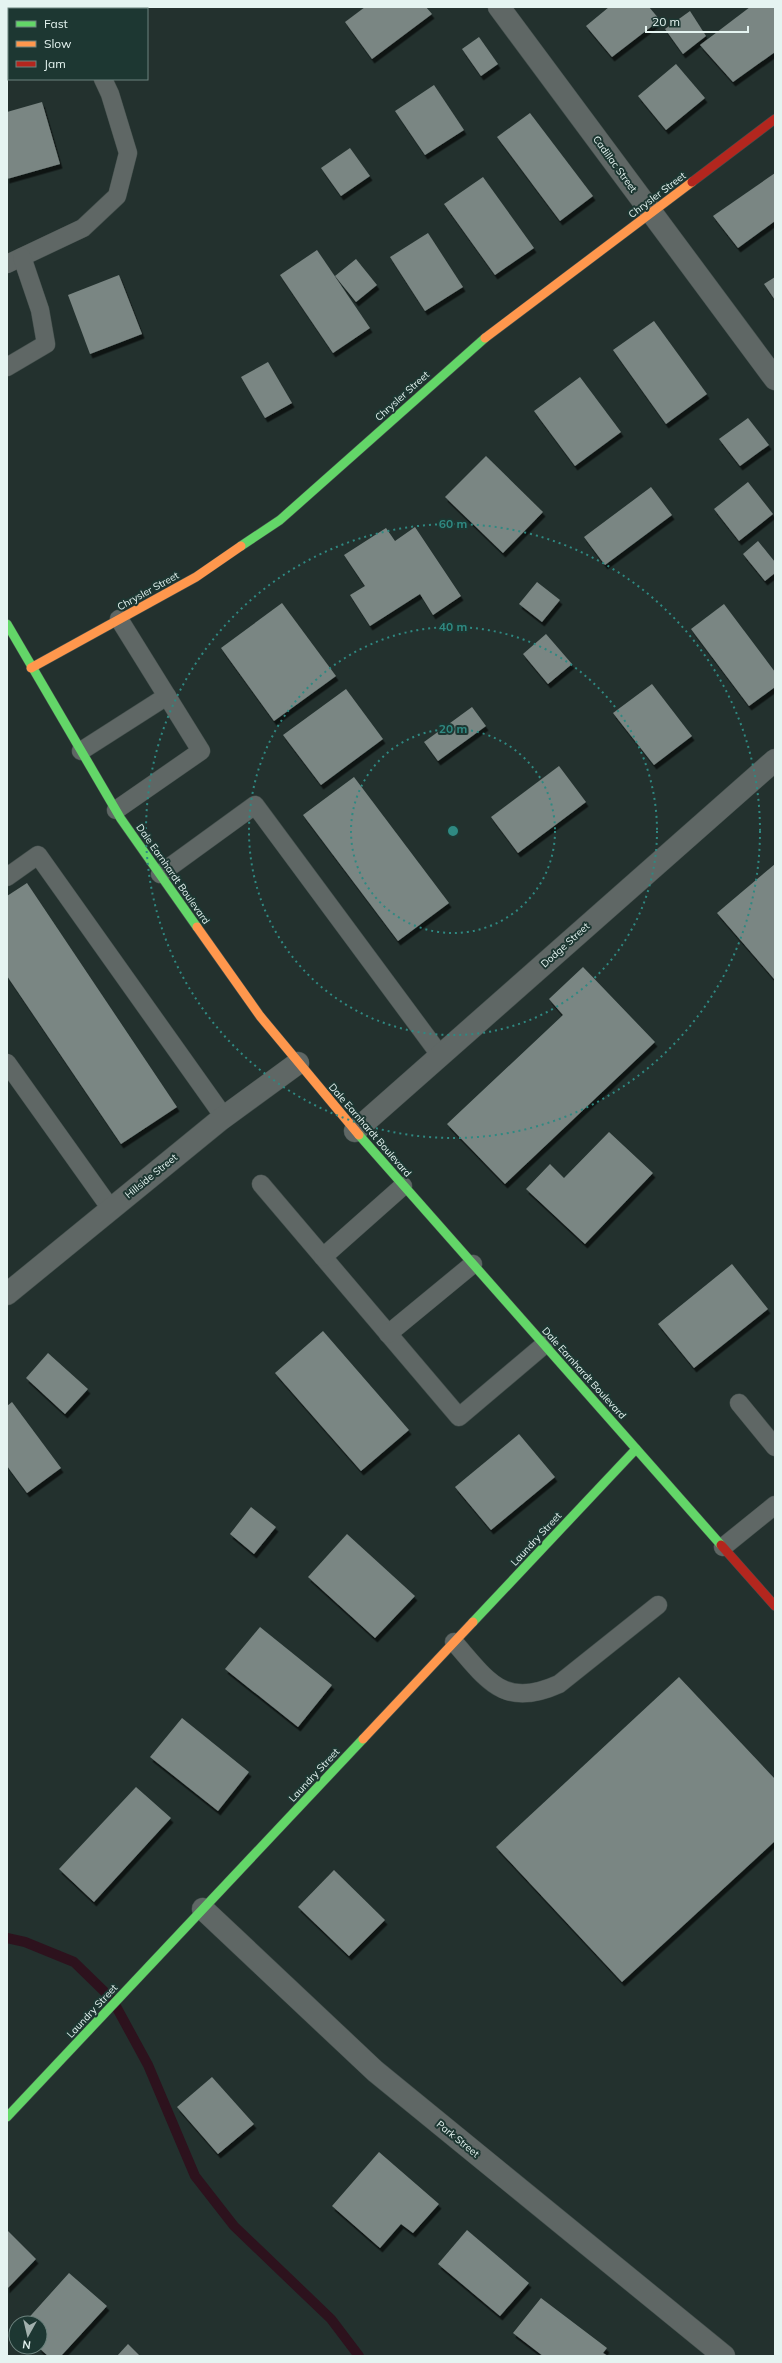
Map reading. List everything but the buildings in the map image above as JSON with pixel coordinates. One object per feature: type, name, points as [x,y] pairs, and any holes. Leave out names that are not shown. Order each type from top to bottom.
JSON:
[{"type":"street","name":"Cadillac Street","points":[[499,7],[775,379]]},
{"type":"street","name":"Chrysler Street","points":[[31,668],[196,577],[280,520],[474,347],[775,119]]},
{"type":"street","name":"Dale Earnhardt Boulevard","points":[[7,624],[31,668],[116,810],[260,1016],[355,1131],[403,1186],[775,1606]]},
{"type":"street","name":"Dodge Street","points":[[355,1131],[775,760]]},
{"type":"street","name":"Hillside Street","points":[[7,1294],[224,1117],[298,1063]]},
{"type":"street","name":"Laundry Street","points":[[7,2117],[636,1449]]},
{"type":"street","name":"Park Street","points":[[203,1909],[375,2071],[724,2356]]},
{"type":"lane","points":[[7,368],[46,344],[40,310],[15,260],[83,228],[117,196],[128,153],[110,94],[103,80]]},
{"type":"lane","points":[[116,810],[201,751],[120,619]]},
{"type":"lane","points":[[81,751],[167,696]]},
{"type":"lane","points":[[160,874],[254,805],[440,1055]]},
{"type":"lane","points":[[7,877],[38,855],[224,1117]]},
{"type":"lane","points":[[7,1063],[111,1209]]},
{"type":"lane","points":[[261,1184],[459,1417],[544,1345]]},
{"type":"lane","points":[[323,1257],[403,1186]]},
{"type":"lane","points":[[388,1334],[473,1264]]},
{"type":"lane","points":[[740,1403],[775,1447]]},
{"type":"lane","points":[[723,1547],[775,1505]]},
{"type":"lane","points":[[454,1642],[483,1675],[506,1692],[525,1695],[542,1692],[559,1684],[658,1605]]},
{"type":"waterway","points":[[7,1938],[25,1942],[74,1962],[112,1999],[148,2065],[195,2176],[234,2226],[331,2319],[359,2356]]},
{"type":"traffic: fast","points":[[241,546],[280,520],[485,338]]},
{"type":"traffic: fast","points":[[7,624],[121,819],[197,927]]},
{"type":"traffic: fast","points":[[359,1135],[721,1545]]},
{"type":"traffic: fast","points":[[473,1622],[636,1449]]},
{"type":"traffic: fast","points":[[7,2117],[363,1739]]},
{"type":"traffic: slow","points":[[485,338],[692,182]]},
{"type":"traffic: slow","points":[[31,668],[196,577],[241,546]]},
{"type":"traffic: slow","points":[[197,927],[260,1016],[359,1135]]},
{"type":"traffic: slow","points":[[363,1739],[473,1622]]},
{"type":"traffic: jam","points":[[692,182],[775,119]]},
{"type":"traffic: jam","points":[[721,1545],[775,1606]]}]
